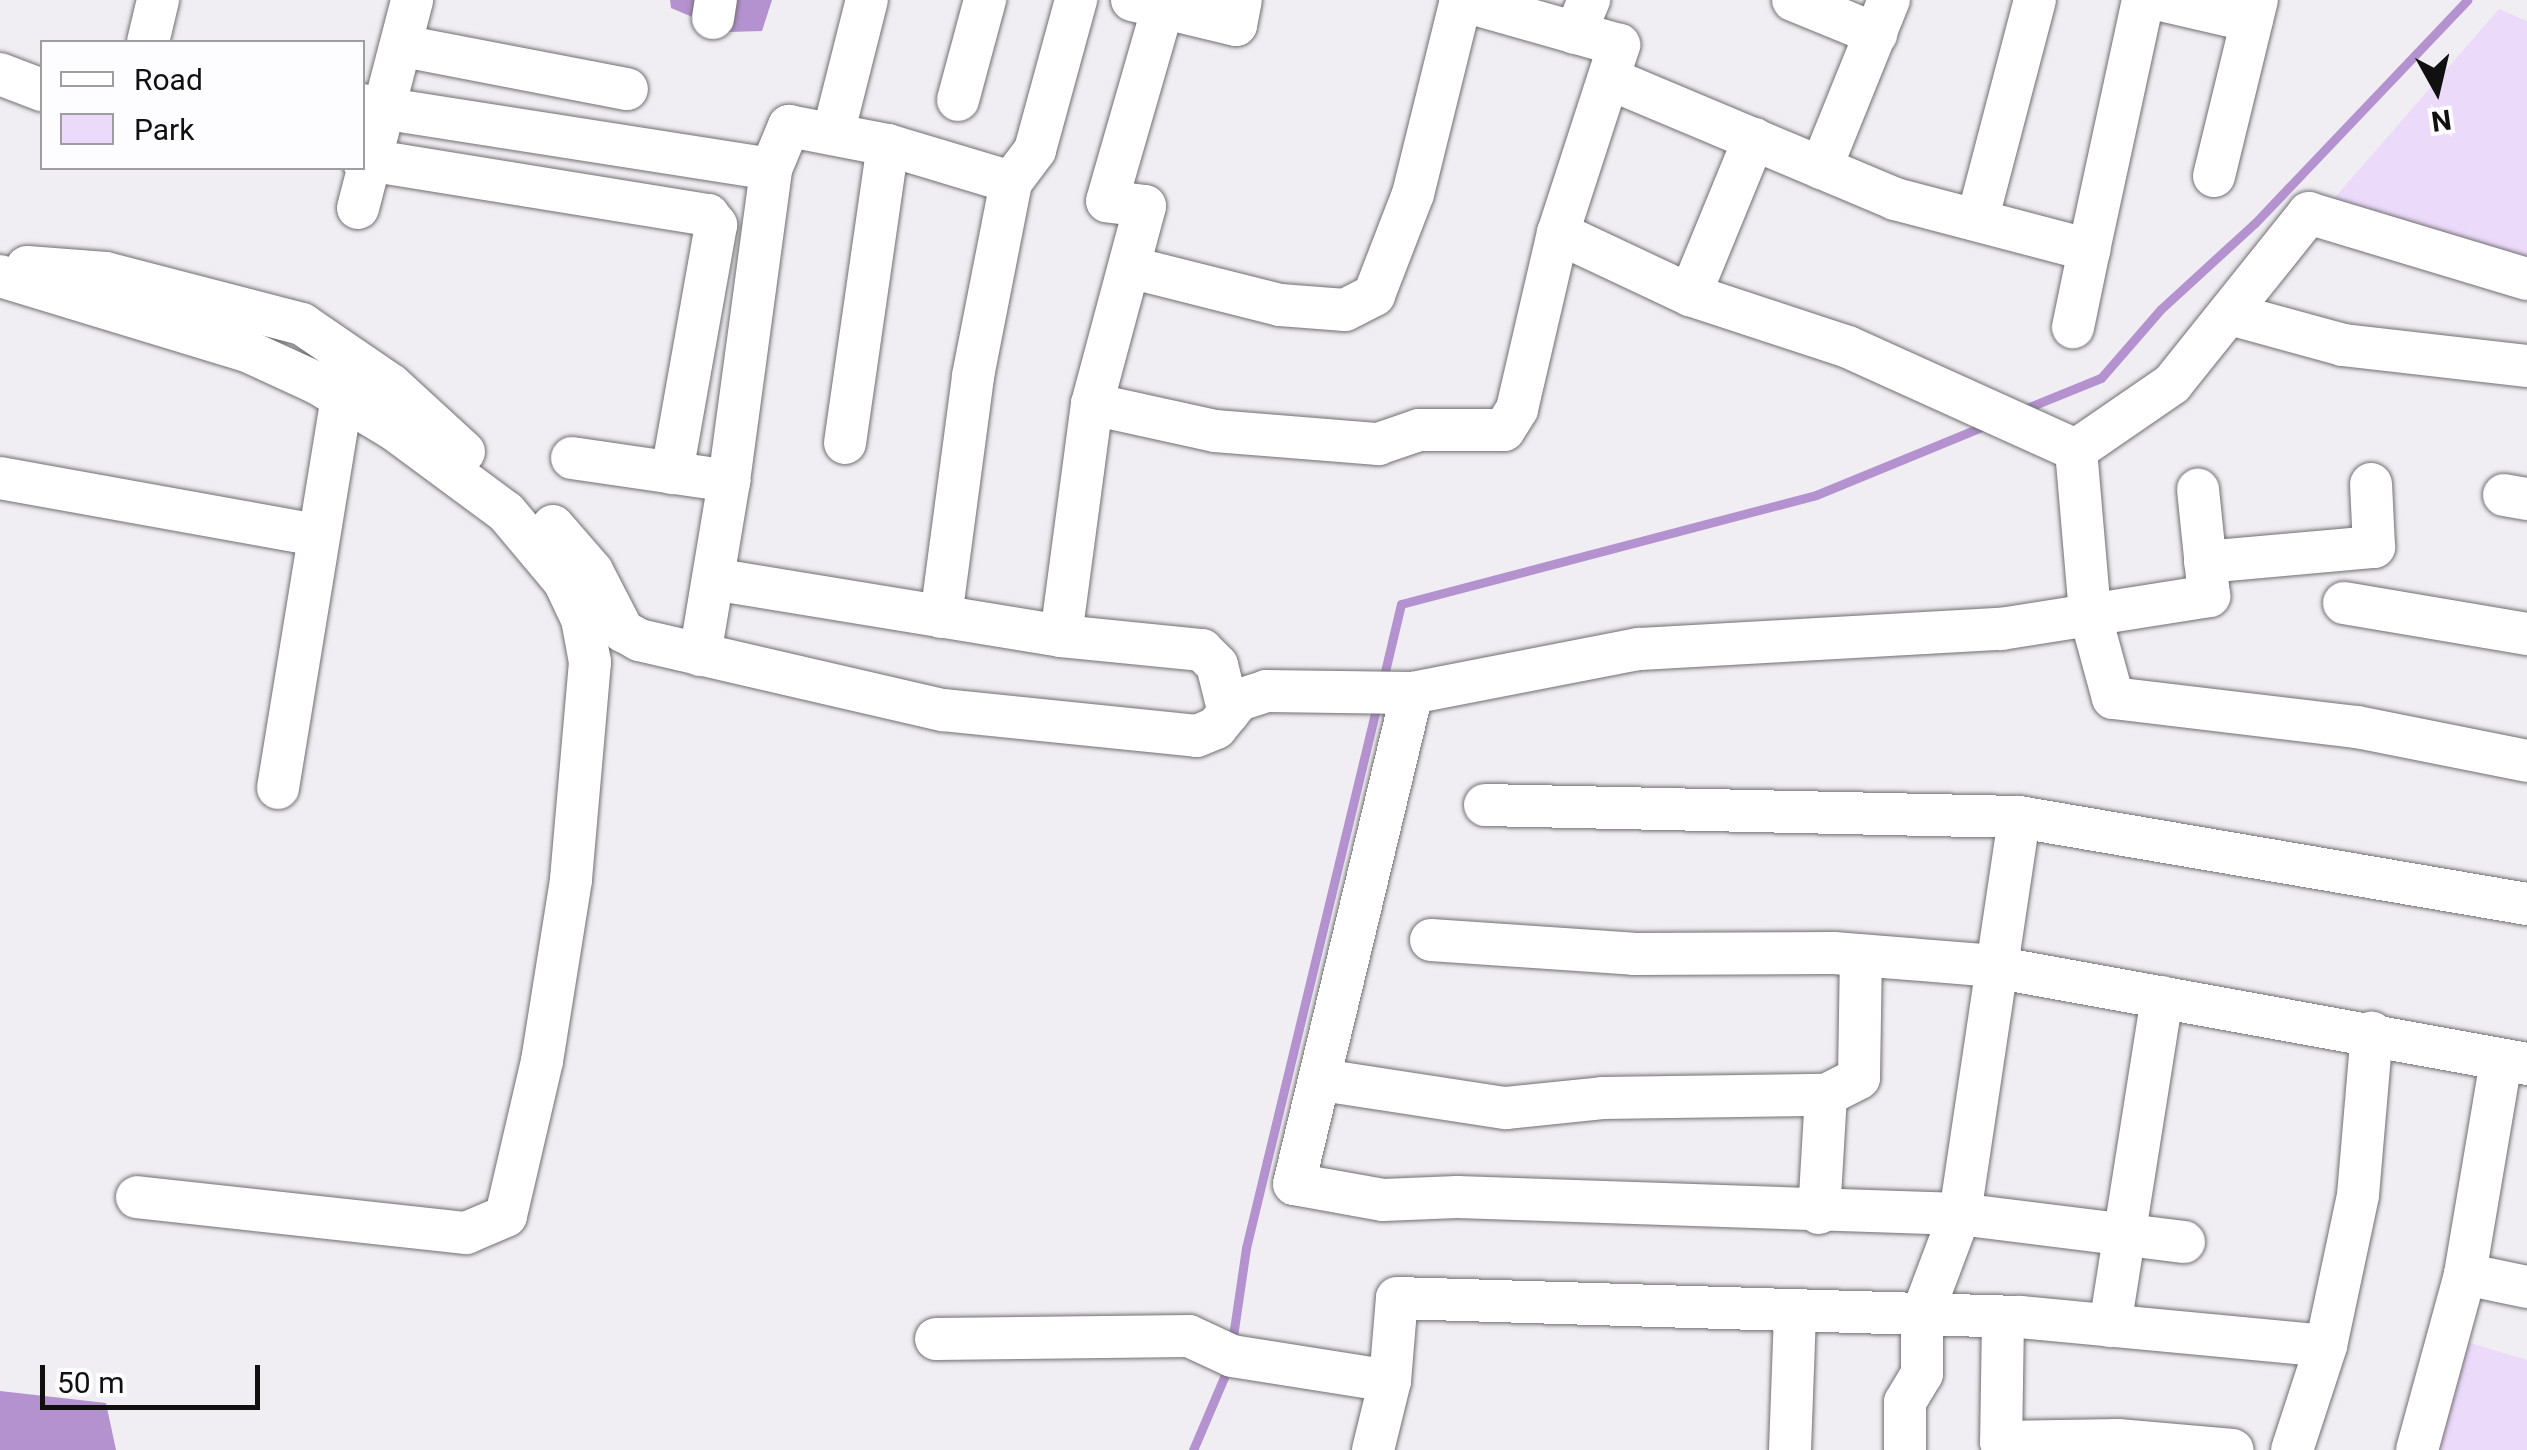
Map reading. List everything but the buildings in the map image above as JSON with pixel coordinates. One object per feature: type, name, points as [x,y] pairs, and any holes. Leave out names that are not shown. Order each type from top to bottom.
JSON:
[{"type":"street","points":[[148,40],[158,0]]},
{"type":"street","points":[[412,0],[403,46],[374,108],[366,159],[708,215],[716,225],[672,473]]},
{"type":"street","points":[[834,134],[867,0]]},
{"type":"street","points":[[958,100],[985,0]]},
{"type":"street","points":[[941,617],[973,376],[1011,182],[1034,150],[1076,0]]},
{"type":"street","points":[[1062,636],[1092,404],[1133,268],[1145,206],[1107,202],[1148,4],[1236,25],[1241,0]]},
{"type":"street","points":[[1092,404],[1215,431],[1378,444],[1420,430],[1504,430],[1517,409],[1558,233],[1618,45],[1582,16],[1461,0],[1413,194],[1374,295],[1345,310],[1280,305],[1133,268]]},
{"type":"street","points":[[1792,0],[1882,17],[1821,168]]},
{"type":"street","points":[[1978,217],[2035,0]]},
{"type":"street","points":[[2073,327],[2088,250],[2166,1],[2255,10],[2214,176]]},
{"type":"street","points":[[403,46],[627,89]]},
{"type":"street","points":[[0,74],[40,89]]},
{"type":"street","points":[[1610,78],[1895,199],[1978,217],[2088,250]]},
{"type":"street","points":[[374,108],[771,169]]},
{"type":"street","points":[[700,655],[771,169],[789,126],[888,145],[1011,182]]},
{"type":"street","points":[[1690,294],[1754,139]]},
{"type":"street","points":[[844,443],[888,145]]},
{"type":"street","points":[[358,208],[364,170]]},
{"type":"street","points":[[2076,450],[2172,384],[2309,214],[2527,279]]},
{"type":"street","points":[[1558,233],[1690,294],[1848,346],[2076,450]]},
{"type":"street","points":[[0,266],[106,273],[302,324],[391,384],[562,533],[592,571],[623,631],[700,655],[943,710],[1177,736],[1206,732],[1239,700],[1266,691],[1383,694],[1638,648],[2001,629],[2209,596],[2198,490]]},
{"type":"street","points":[[0,276],[247,351],[342,398],[506,512],[564,581],[582,620],[590,662],[571,880],[542,1061],[506,1216],[466,1233],[137,1196]]},
{"type":"street","points":[[2230,314],[2343,346],[2527,366]]},
{"type":"street","points":[[278,788],[316,536],[342,398]]},
{"type":"street","points":[[2076,450],[2090,614],[2112,698],[2357,727],[2527,760]]},
{"type":"street","points":[[572,458],[728,481]]},
{"type":"street","points":[[0,478],[316,536]]},
{"type":"street","points":[[2205,562],[2374,547],[2371,484]]},
{"type":"street","points":[[713,580],[1062,636],[1202,650],[1216,665],[1229,713]]},
{"type":"street","points":[[2344,604],[2527,634]]},
{"type":"street","points":[[1383,694],[1322,1080],[1294,1184],[1384,1200],[1457,1196],[1819,1213],[1960,1214],[2124,1238],[2184,1242]]},
{"type":"street","points":[[1485,805],[2020,817],[2527,904]]},
{"type":"street","points":[[1904,1450],[1905,1402],[1922,1374],[1922,1315],[1960,1214],[2020,817]]},
{"type":"street","points":[[1431,940],[1634,954],[1862,956],[1995,968],[2372,1033],[2514,1063],[2465,1274],[2418,1450]]},
{"type":"street","points":[[1322,1080],[1506,1108],[1602,1098],[1826,1096],[1859,1078],[1862,956]]},
{"type":"street","points":[[2110,1326],[2162,997]]},
{"type":"street","points":[[2292,1450],[2326,1346],[2358,1195],[2372,1033]]},
{"type":"street","points":[[1819,1213],[1826,1096]]},
{"type":"street","points":[[2465,1274],[2526,1281]]},
{"type":"street","points":[[1373,1450],[1390,1380],[1397,1298],[1922,1315],[2110,1326],[2326,1346]]},
{"type":"street","points":[[1790,1450],[1795,1313]]},
{"type":"street","points":[[2003,1320],[2001,1442],[2118,1440],[2234,1450]]},
{"type":"street","points":[[936,1339],[1189,1336],[1232,1356],[1390,1380]]},
{"type":"green space","points":[[2499,9],[2527,21],[2527,275],[2323,211]]},
{"type":"green space","points":[[2457,1339],[2527,1360],[2527,1450],[2429,1450]]},
{"type":"shaded area","points":[[670,0],[772,0],[762,31],[728,32],[671,8]]},
{"type":"shaded area","points":[[0,1391],[106,1403],[116,1450],[0,1450]]},
{"type":"waterway","points":[[2022,410],[2101,378],[2161,309],[2255,223],[2467,0]]},
{"type":"waterway","points":[[1383,680],[1401,604],[1816,495],[1984,426]]},
{"type":"waterway","points":[[1232,1343],[1246,1248],[1377,705]]},
{"type":"waterway","points":[[1193,1450],[1228,1368]]}]
